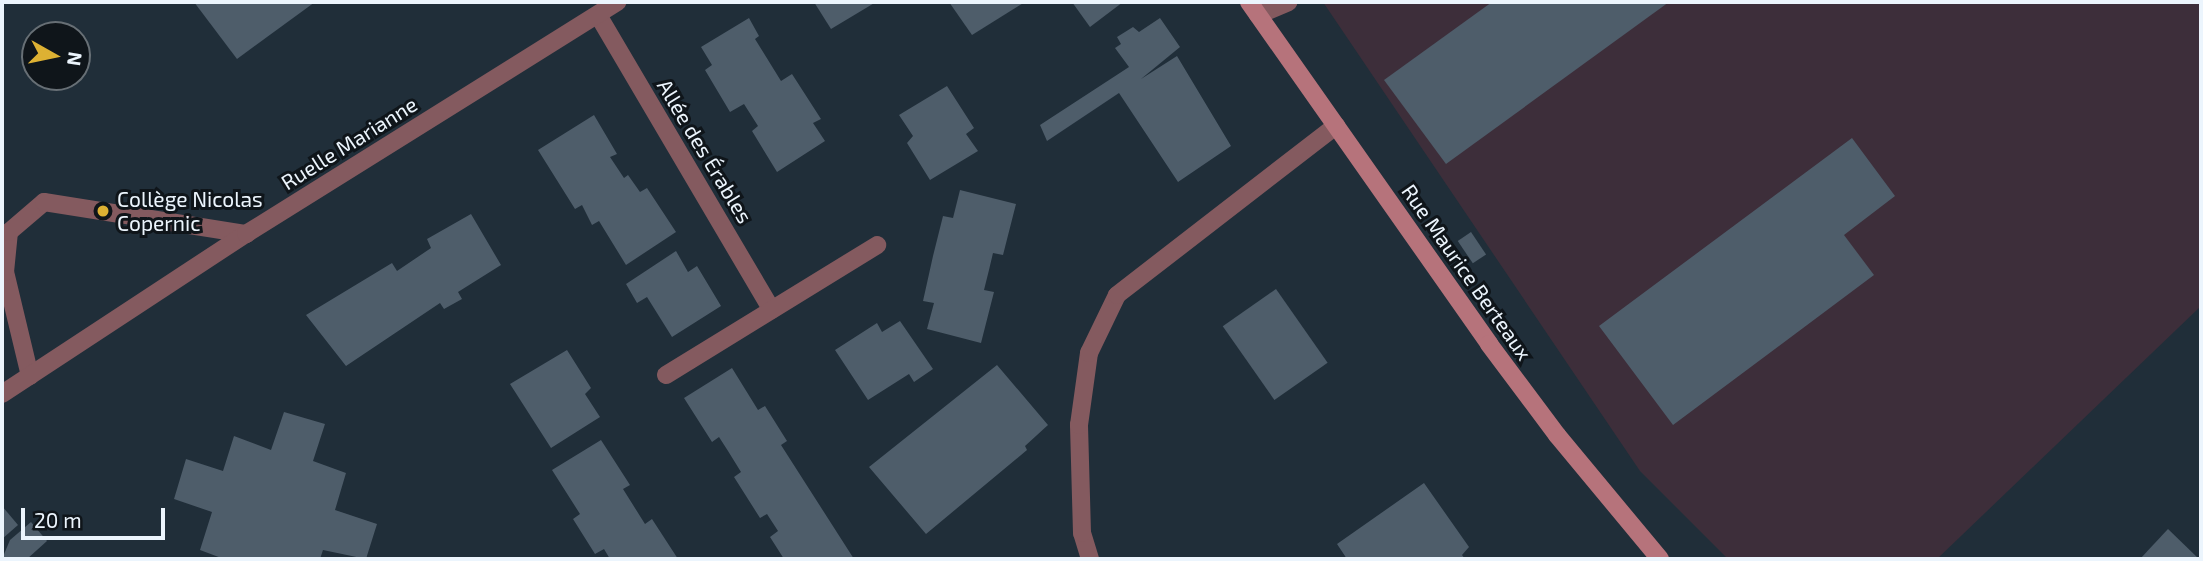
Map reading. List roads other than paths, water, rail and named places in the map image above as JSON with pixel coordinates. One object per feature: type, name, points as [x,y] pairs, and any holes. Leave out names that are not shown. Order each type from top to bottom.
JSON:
[{"type":"main road","name":"Rue Maurice Berteaux","points":[[1254,8],[1504,365],[1643,550],[1660,559]]},
{"type":"street","name":"Ruelle Marianne","points":[[2,394],[246,234],[617,2]]},
{"type":"street","points":[[1254,8],[1287,2]]},
{"type":"street","name":"Allée des Érables","points":[[598,15],[772,310]]},
{"type":"street","points":[[1090,559],[1082,533],[1079,425],[1089,353],[1117,295],[1336,126]]},
{"type":"street","points":[[30,376],[5,272],[9,232],[44,202],[246,234]]},
{"type":"street","points":[[666,375],[877,244]]},
{"type":"place","name":"Collège Nicolas Copernic","points":[[103,211]]}]
